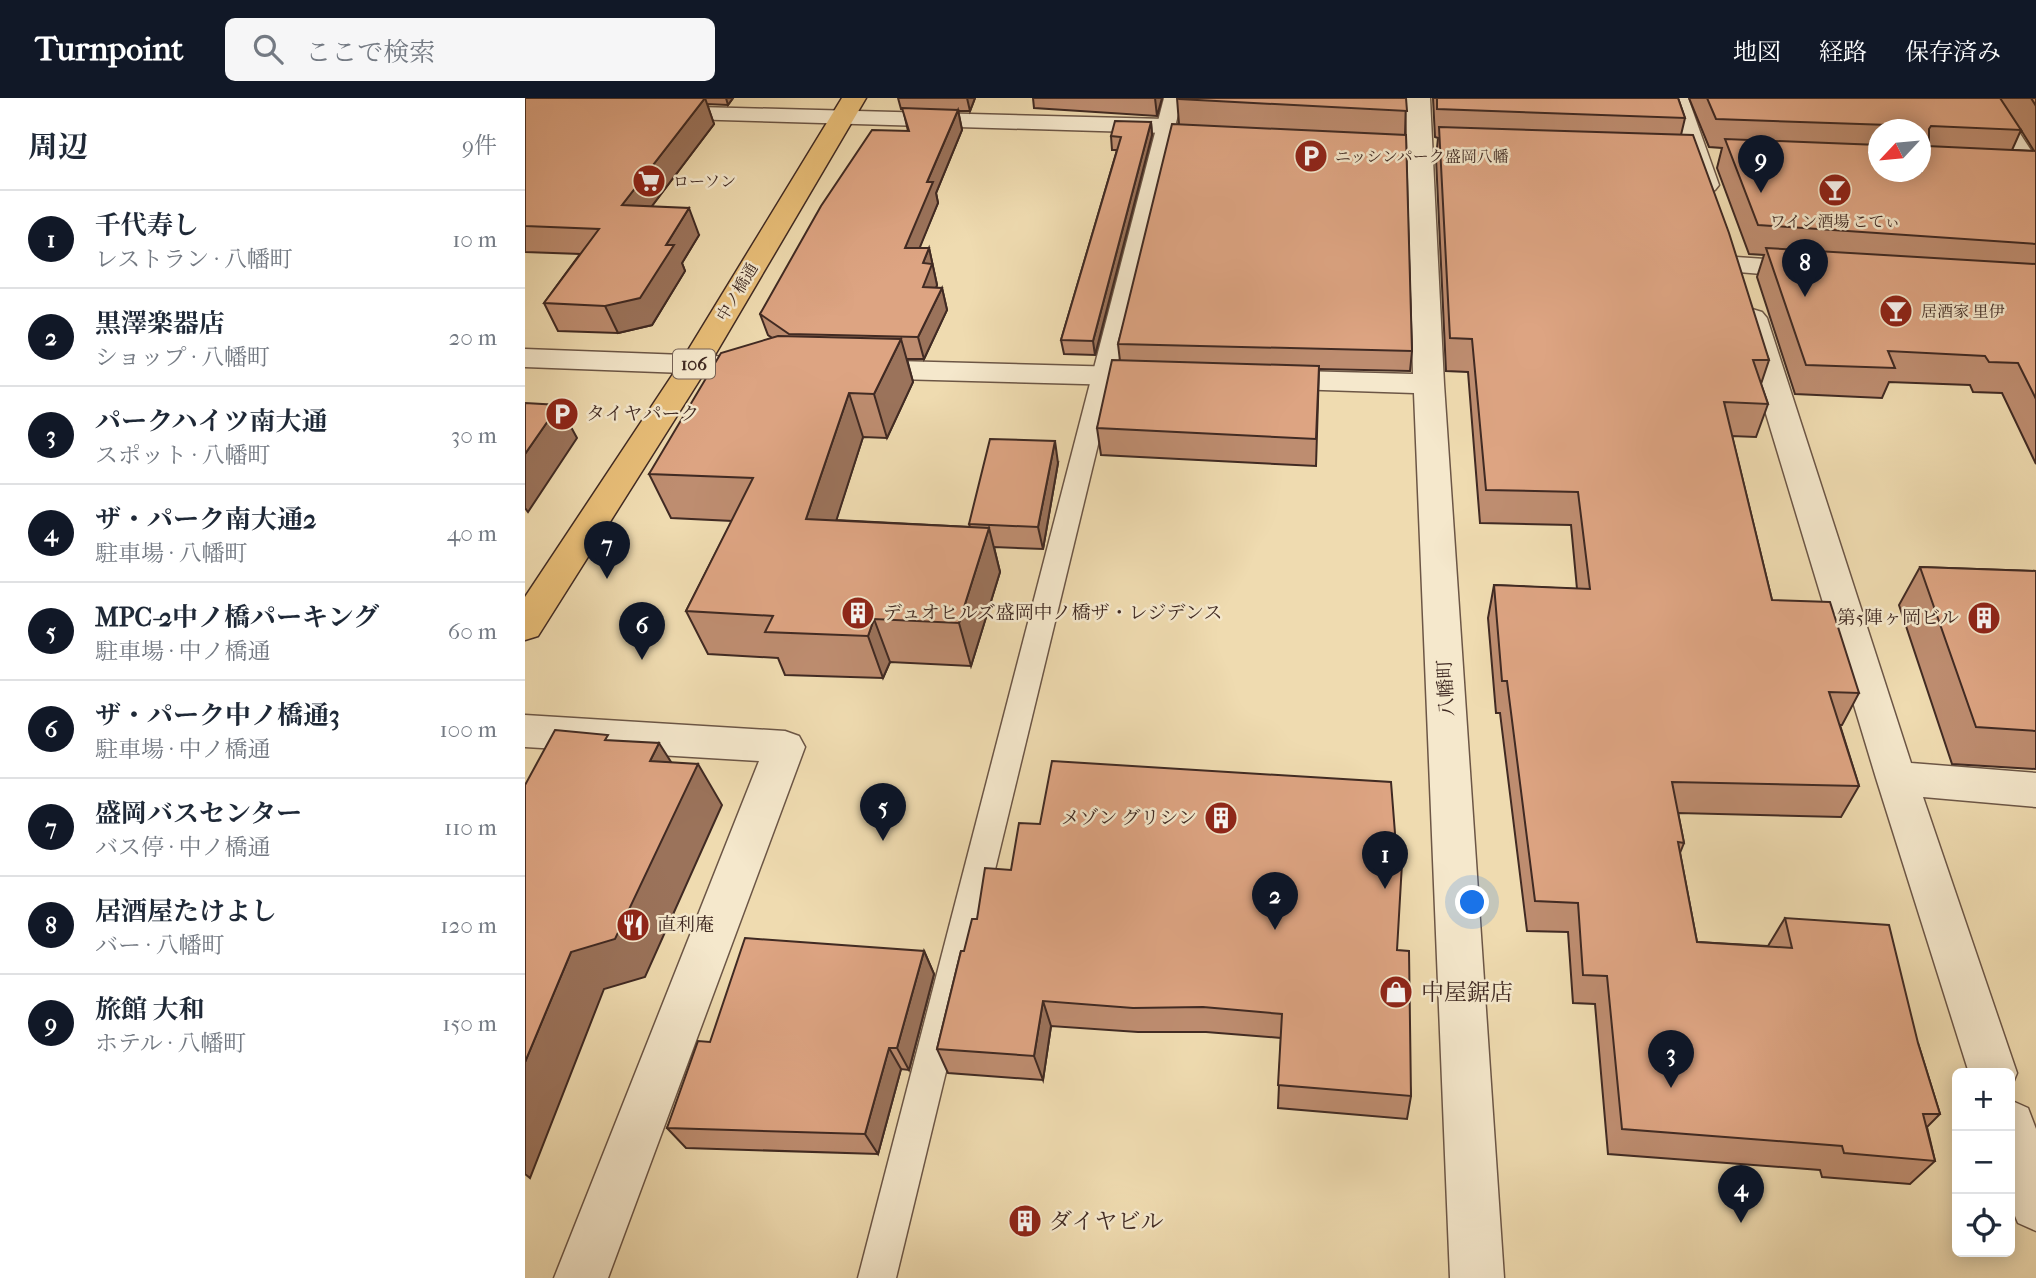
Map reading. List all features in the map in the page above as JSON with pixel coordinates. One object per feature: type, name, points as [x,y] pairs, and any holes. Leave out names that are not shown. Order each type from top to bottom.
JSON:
[{"type":"highway","name":"中ノ橋通","points":[[525,626],[694,365],[848,108]]},
{"type":"street","name":"八幡町","points":[[1418,98],[1429,384],[1477,1278]]},
{"type":"street","points":[[1676,98],[1735,265],[1896,778],[1991,1068]]},
{"type":"street","points":[[1985,98],[2033,170]]},
{"type":"street","points":[[632,113],[848,108],[1171,132]]},
{"type":"street","points":[[2003,169],[2033,170]]},
{"type":"street","points":[[1735,265],[1831,271]]},
{"type":"street","points":[[525,358],[791,368]]},
{"type":"street","points":[[832,369],[1185,377]]},
{"type":"street","points":[[1239,379],[1429,384]]},
{"type":"street","points":[[525,731],[785,747],[581,1278]]},
{"type":"street","points":[[1896,778],[2036,790]]},
{"type":"street","points":[[2012,1131],[2036,1205]]},
{"type":"lane","points":[[877,1278],[1103,375],[1171,132],[1173,98]]},
{"type":"building","points":[[525,98],[705,98],[622,205],[689,208],[666,245],[674,245],[640,298],[605,306],[544,303],[599,229],[525,226]]},
{"type":"building","points":[[1406,98],[1407,111],[1179,99]]},
{"type":"building","points":[[1437,98],[1678,98],[1685,118],[1437,109]]},
{"type":"building","points":[[1707,98],[2000,98],[2021,130],[1931,126],[1931,119],[1868,119],[1868,124],[1716,119]]},
{"type":"building","points":[[902,108],[958,110],[927,182],[933,182],[905,248],[929,248],[923,263],[932,264],[923,287],[942,288],[918,337],[789,334],[760,314],[821,206],[872,130],[909,131]]},
{"type":"building","points":[[1115,121],[1151,122],[1093,341],[1061,340],[1121,137],[1111,136]]},
{"type":"building","points":[[1172,124],[1406,135],[1412,351],[1118,344]]},
{"type":"building","points":[[1439,127],[1693,135],[1729,233],[1769,360],[1753,360],[1768,404],[1724,402],[1772,600],[1830,602],[1859,693],[1829,692],[1859,786],[1672,782],[1684,843],[1678,842],[1697,942],[1792,948],[1785,918],[1889,925],[1918,1043],[1940,1114],[1923,1114],[1935,1161],[1844,1153],[1842,1146],[1622,1129],[1607,976],[1583,975],[1578,903],[1535,901],[1507,681],[1502,681],[1494,585],[1590,589],[1578,492],[1486,490],[1472,339],[1450,338]]},
{"type":"building","points":[[1725,139],[1868,145],[1868,182],[1931,182],[1931,146],[2036,151],[2036,244],[1758,225]]},
{"type":"building","points":[[1766,248],[2036,264],[2036,399],[2018,363],[1989,362],[1985,356],[1888,351],[1895,368],[1806,365]]},
{"type":"building","points":[[778,336],[901,339],[874,394],[849,393],[806,519],[989,528],[959,623],[874,619],[868,636],[765,632],[773,616],[686,611],[753,478],[649,474],[721,353]]},
{"type":"building","points":[[1112,360],[1319,366],[1316,439],[1097,428]]},
{"type":"building","points":[[525,403],[559,405],[525,454]]},
{"type":"building","points":[[990,439],[1055,441],[1038,527],[969,524]]},
{"type":"building","points":[[1920,567],[2036,571],[2036,731],[1976,727]]},
{"type":"building","points":[[555,730],[608,735],[605,740],[659,743],[650,761],[698,764],[615,939],[571,952],[525,1062],[525,785]]},
{"type":"building","points":[[1052,761],[1391,782],[1396,846],[1403,846],[1397,950],[1409,951],[1411,1096],[1278,1085],[1282,1014],[1203,1007],[1133,1008],[1043,1001],[1034,1056],[937,1049],[961,951],[964,951],[972,919],[977,919],[985,868],[1011,870],[1019,823],[1040,824]]},
{"type":"building","points":[[745,938],[924,951],[897,1048],[889,1048],[865,1134],[667,1128],[698,1041],[710,1042]]},
{"type":"place","name":"ニッシンパーク盛岡八幡","points":[[1311,156]]},
{"type":"place","name":"ローソン","points":[[649,181]]},
{"type":"place","name":"ワイン酒場 こてぃ","points":[[1835,190]]},
{"type":"place","name":"旅館 大和","points":[[1761,193]]},
{"type":"place","name":"居酒屋たけよし","points":[[1805,297]]},
{"type":"place","name":"居酒家 里伊","points":[[1896,311]]},
{"type":"place","name":"タイヤパーク","points":[[562,414]]},
{"type":"place","name":"盛岡バスセンター","points":[[607,579]]},
{"type":"place","name":"デュオヒルズ盛岡中ノ橋ザ・レジデンス","points":[[858,613]]},
{"type":"place","name":"第5陣ヶ岡ビル","points":[[1984,618]]},
{"type":"place","name":"ザ・パーク中ノ橋通3","points":[[642,660]]},
{"type":"place","name":"メゾン グリシン","points":[[1221,818]]},
{"type":"place","name":"MPC-2中ノ橋パーキング","points":[[883,841]]},
{"type":"place","name":"千代寿し","points":[[1385,889]]},
{"type":"place","name":"直利庵","points":[[633,925]]},
{"type":"place","name":"黒澤楽器店","points":[[1275,930]]},
{"type":"place","name":"中屋鋸店","points":[[1396,992]]},
{"type":"place","name":"パークハイツ南大通","points":[[1671,1088]]},
{"type":"place","name":"ダイヤビル","points":[[1025,1221]]},
{"type":"place","name":"ザ・パーク南大通2","points":[[1741,1223]]}]
